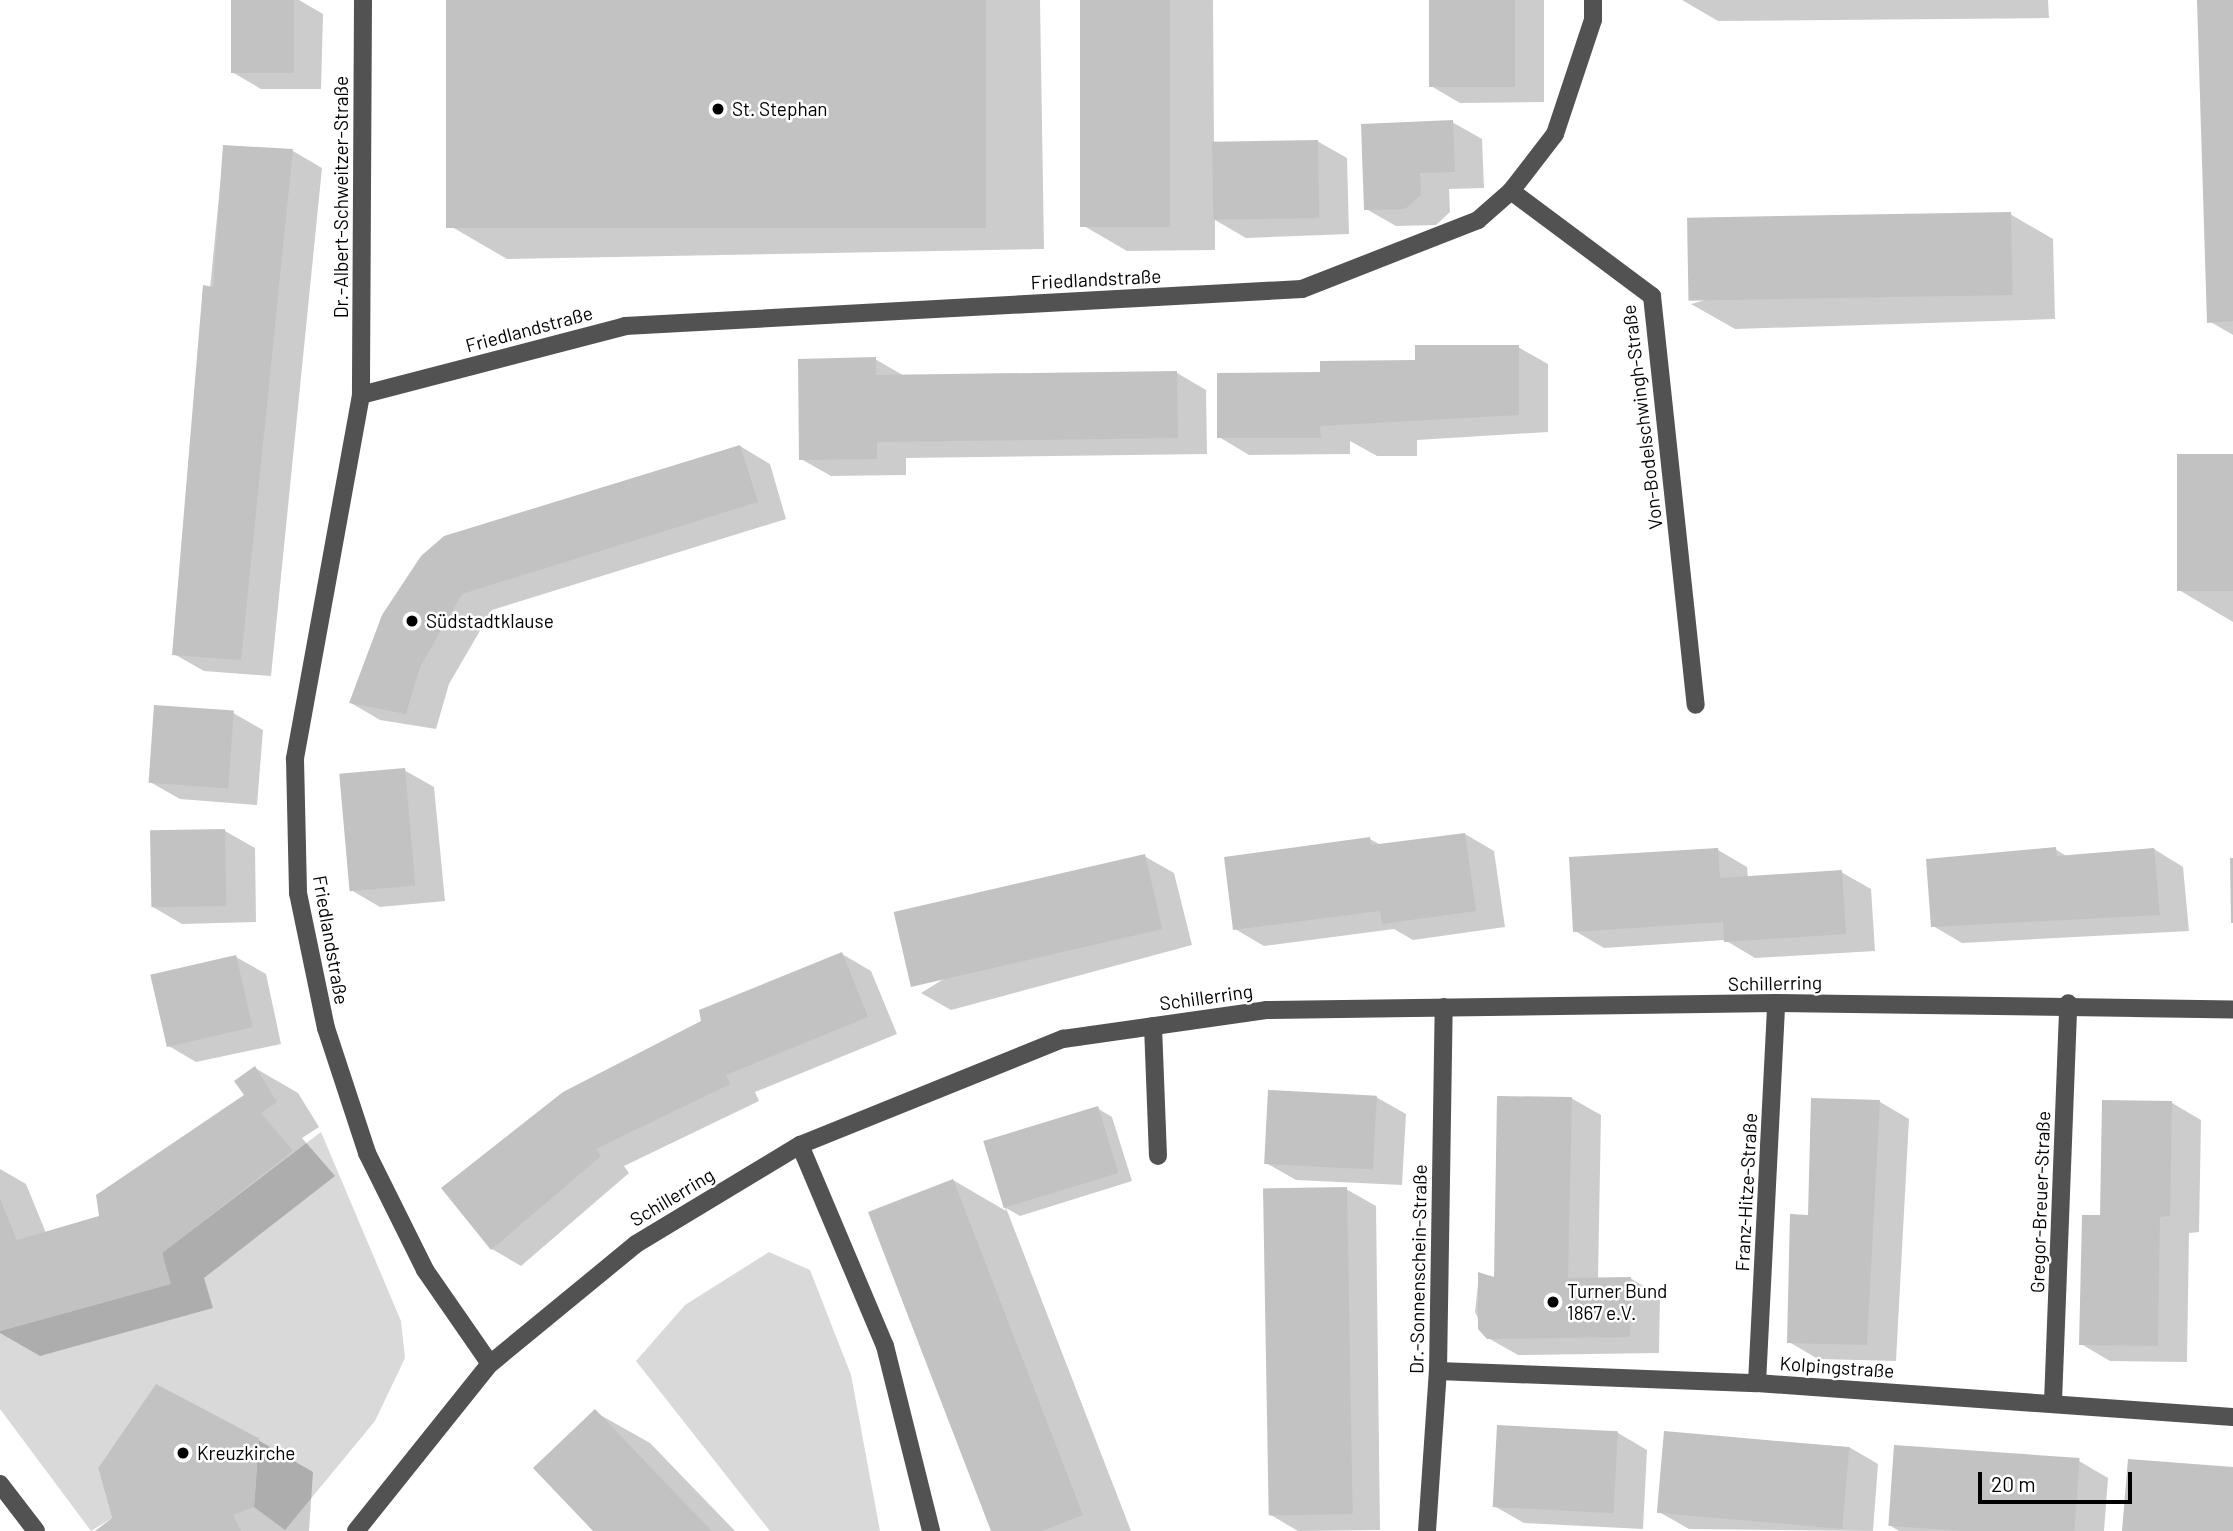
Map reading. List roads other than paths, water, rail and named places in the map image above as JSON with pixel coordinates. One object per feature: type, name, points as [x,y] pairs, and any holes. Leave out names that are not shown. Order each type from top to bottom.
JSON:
[{"type":"street","name":"Dr.-Albert-Schweitzer-Straße","points":[[361,395],[363,0]]},
{"type":"street","name":"Friedlandstraße","points":[[490,1364],[425,1270],[367,1153],[326,1028],[298,893],[295,759],[361,395],[625,326],[1302,289],[1478,220],[1511,191],[1555,134],[1593,20],[1592,0]]},
{"type":"street","name":"Von-Bodelschwingh-Straße","points":[[1511,191],[1652,296],[1696,705]]},
{"type":"street","name":"Schillerring","points":[[356,1531],[490,1364],[636,1244],[800,1145],[1063,1039],[1266,1010],[1776,1003],[2068,1003],[2233,1009]]},
{"type":"street","name":"Franz-Hitze-Straße","points":[[1757,1383],[1776,1003]]},
{"type":"street","name":"Gregor-Breuer-Straße","points":[[2053,1402],[2068,1003]]},
{"type":"street","name":"Dr.-Sonnenschein-Straße","points":[[1427,1531],[1438,1371],[1444,1007]]},
{"type":"street","points":[[1153,1026],[1158,1156]]},
{"type":"street","points":[[800,1145],[885,1346],[931,1531]]},
{"type":"street","name":"Kolpingstraße","points":[[1438,1371],[1757,1383],[2053,1402],[2233,1417]]},
{"type":"street","points":[[0,1484],[36,1531]]},
{"type":"place","name":"St. Stephan","points":[[718,109]]},
{"type":"place","name":"Südstadtklause","points":[[412,621]]},
{"type":"place","name":"Turner Bund 1867 e.V.","points":[[1553,1302]]},
{"type":"place","name":"Kreuzkirche","points":[[183,1453]]}]
